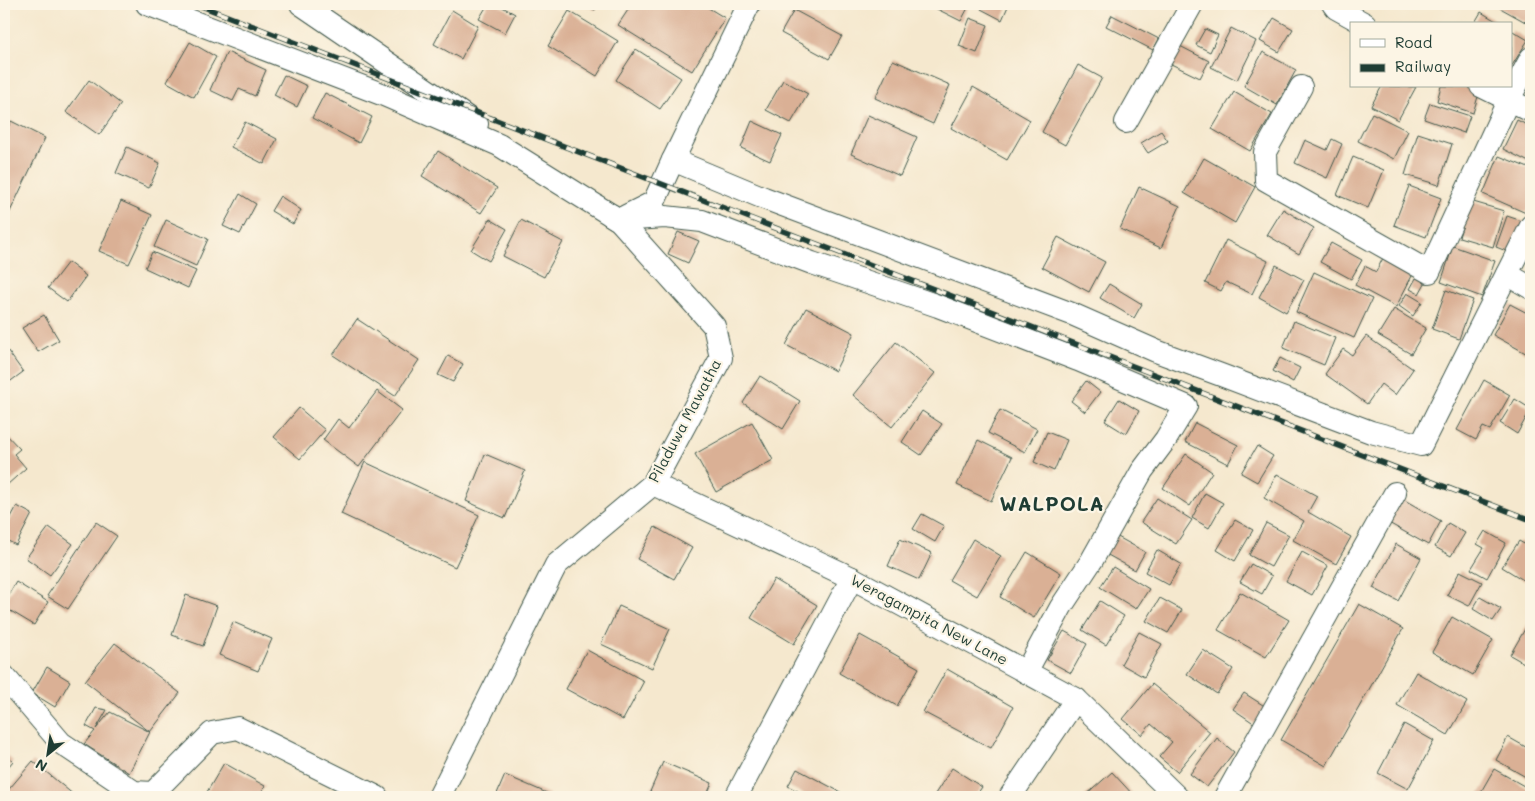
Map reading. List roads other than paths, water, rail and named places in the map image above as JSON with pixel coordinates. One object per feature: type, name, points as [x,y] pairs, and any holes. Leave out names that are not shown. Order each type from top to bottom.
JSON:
[{"type":"street","points":[[147,4],[384,95],[500,145],[618,220],[665,217],[702,221],[812,263],[938,306],[1078,360],[1186,406],[1166,439],[1142,471],[1092,560],[1061,607],[1026,672]]},
{"type":"street","points":[[301,4],[618,220]]},
{"type":"street","points":[[618,220],[654,202],[749,4]]},
{"type":"street","points":[[1126,122],[1192,4]]},
{"type":"street","points":[[1333,4],[1336,8],[1361,22]]},
{"type":"street","points":[[1301,87],[1265,152],[1266,180],[1429,272],[1508,101],[1531,58]]},
{"type":"street","points":[[1485,88],[1531,111]]},
{"type":"street","points":[[673,160],[764,198],[1072,314],[1156,351],[1229,379],[1371,432],[1421,445],[1531,226]]},
{"type":"street","name":"Piladuwa Mawatha","points":[[439,797],[556,565],[653,484],[721,358],[714,326],[618,220]]},
{"type":"street","points":[[1507,274],[1531,288]]},
{"type":"street","name":"Weragampita New Lane","points":[[653,484],[852,578],[1076,699],[1177,797]]},
{"type":"street","points":[[1225,797],[1395,493]]},
{"type":"street","points":[[736,797],[852,578]]},
{"type":"street","points":[[4,676],[61,743],[134,792],[153,793],[212,733],[238,728],[376,797]]},
{"type":"street","points":[[1010,797],[1076,699]]},
{"type":"railway","points":[[196,4],[1531,520]]},
{"type":"district","name":"WALPOLA","points":[[1052,504]]}]
